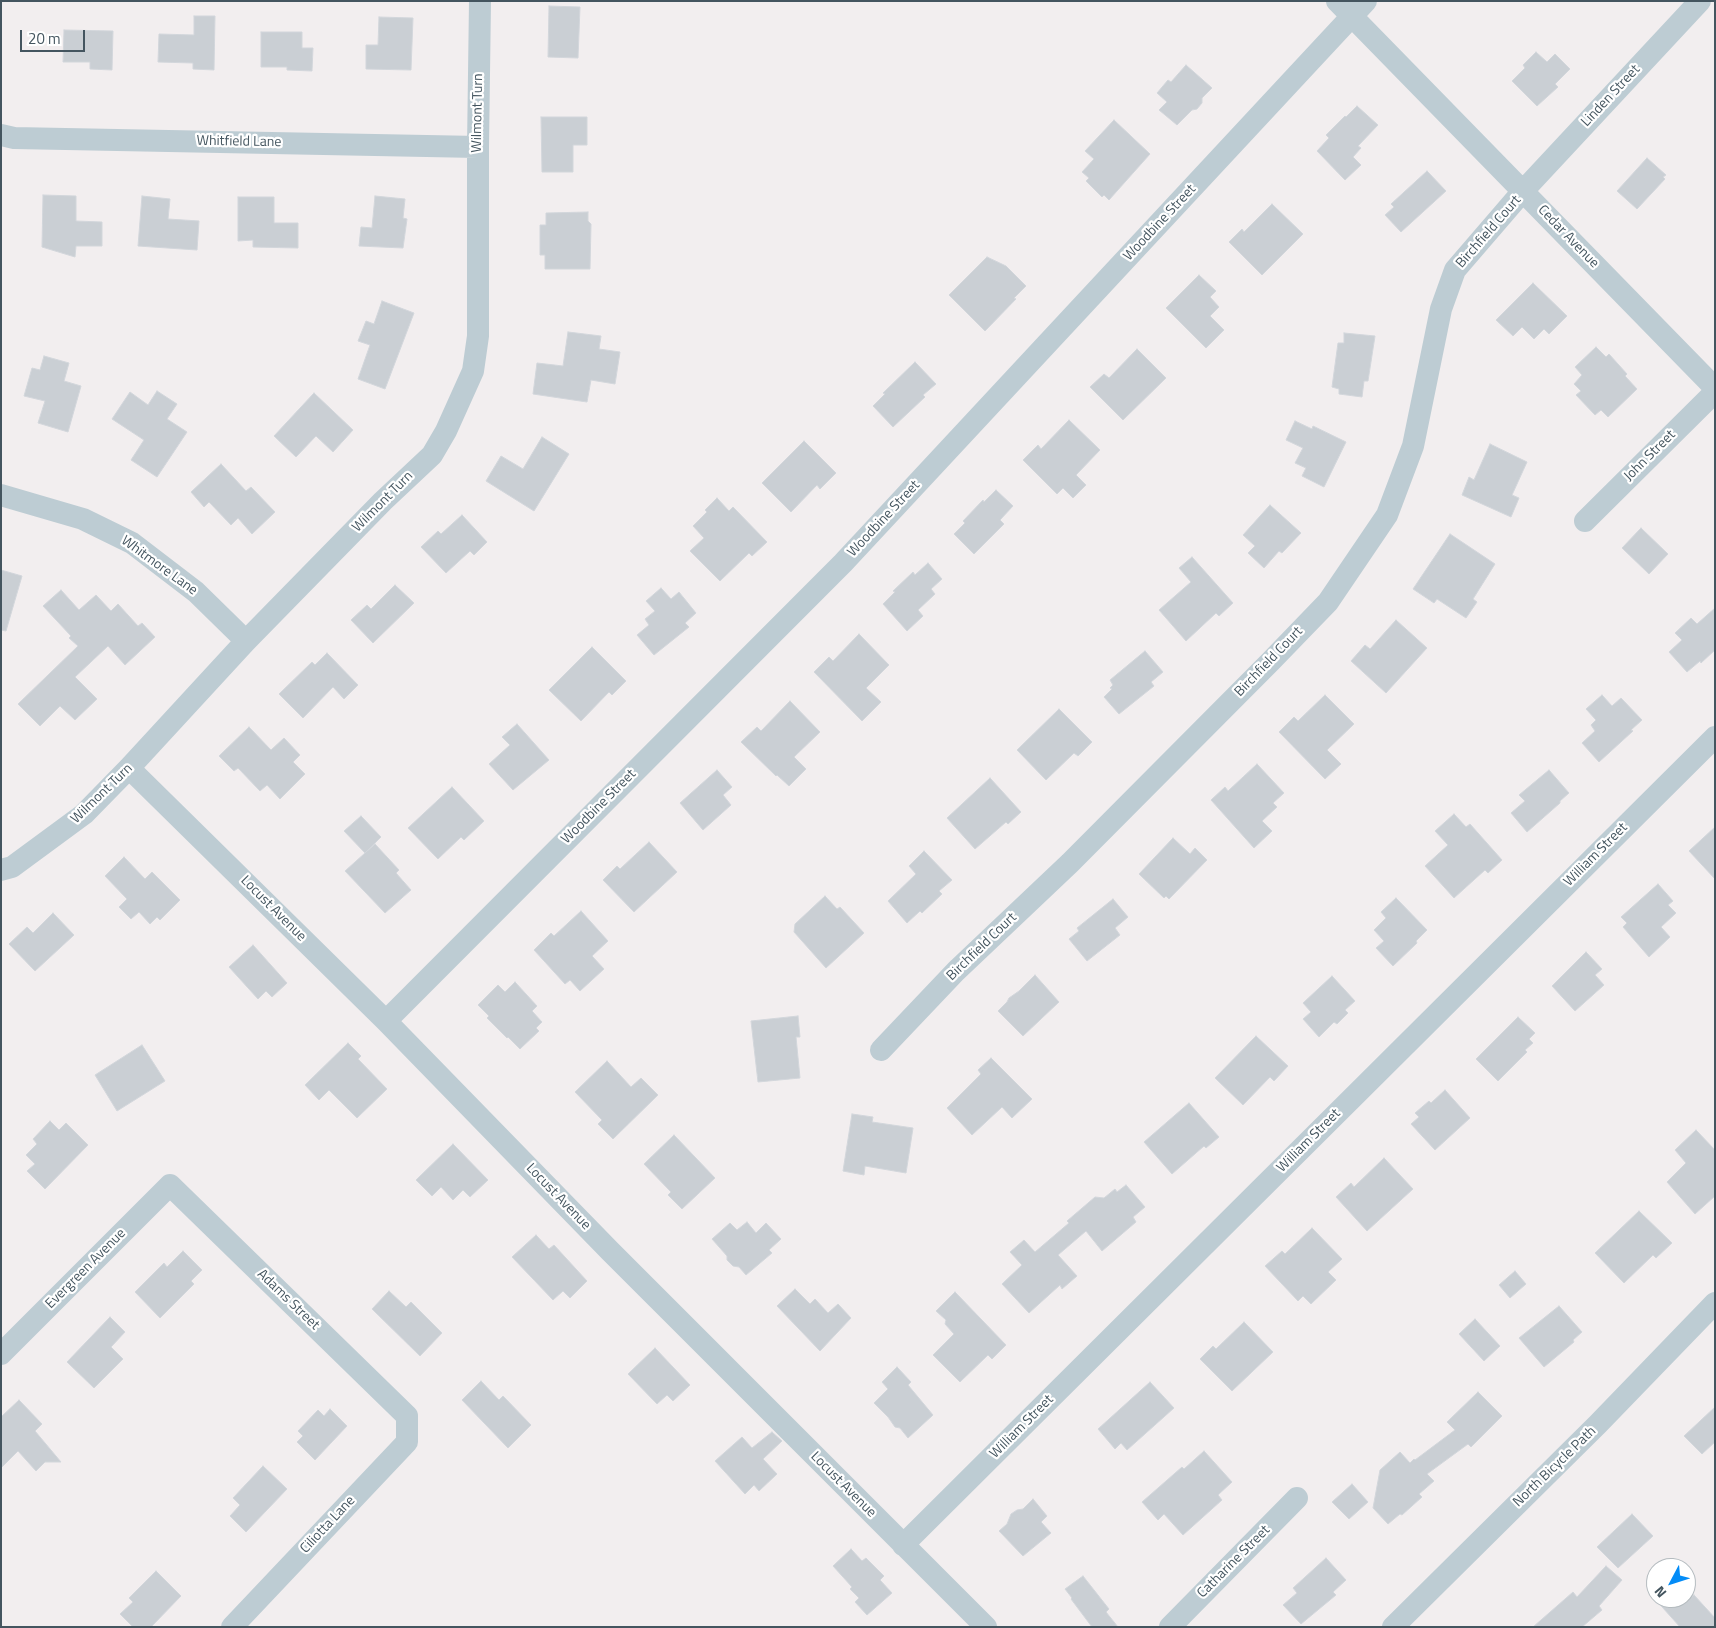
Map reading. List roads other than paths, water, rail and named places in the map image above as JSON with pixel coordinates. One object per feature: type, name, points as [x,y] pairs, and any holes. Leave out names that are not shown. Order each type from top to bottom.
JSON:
[{"type":"street","name":"Wilmont Turn","points":[[1,870],[12,867],[84,814],[246,641],[383,501],[432,454],[446,431],[458,408],[473,371],[478,336],[480,1]]},
{"type":"street","name":"Linden Street","points":[[1523,191],[1700,1]]},
{"type":"street","name":"Cedar Avenue","points":[[1352,6],[1523,191],[1715,388]]},
{"type":"street","name":"Woodbine Street","points":[[386,1020],[844,563],[1352,6]]},
{"type":"street","name":"Whitfield Lane","points":[[1,135],[14,138],[478,147]]},
{"type":"street","name":"Birchfield Court","points":[[881,1050],[956,971],[1070,863],[1328,602],[1387,515],[1413,446],[1441,309],[1455,270],[1523,191]]},
{"type":"street","name":"John Street","points":[[1585,520],[1715,392]]},
{"type":"street","name":"Whitmore Lane","points":[[1,494],[83,519],[132,543],[196,592],[246,641]]},
{"type":"street","name":"William Street","points":[[903,1545],[1715,737]]},
{"type":"street","name":"Locust Avenue","points":[[129,768],[386,1020],[611,1252],[986,1627]]},
{"type":"street","name":"Evergreen Avenue","points":[[1,1354],[170,1185]]},
{"type":"street","name":"Adams Street","points":[[170,1185],[407,1416]]},
{"type":"street","name":"North Bicycle Path","points":[[1393,1627],[1422,1596],[1598,1424],[1715,1303]]},
{"type":"street","name":"Ciliotta Lane","points":[[232,1627],[407,1442],[407,1416]]},
{"type":"street","name":"Catharine Street","points":[[1170,1627],[1297,1498]]}]
